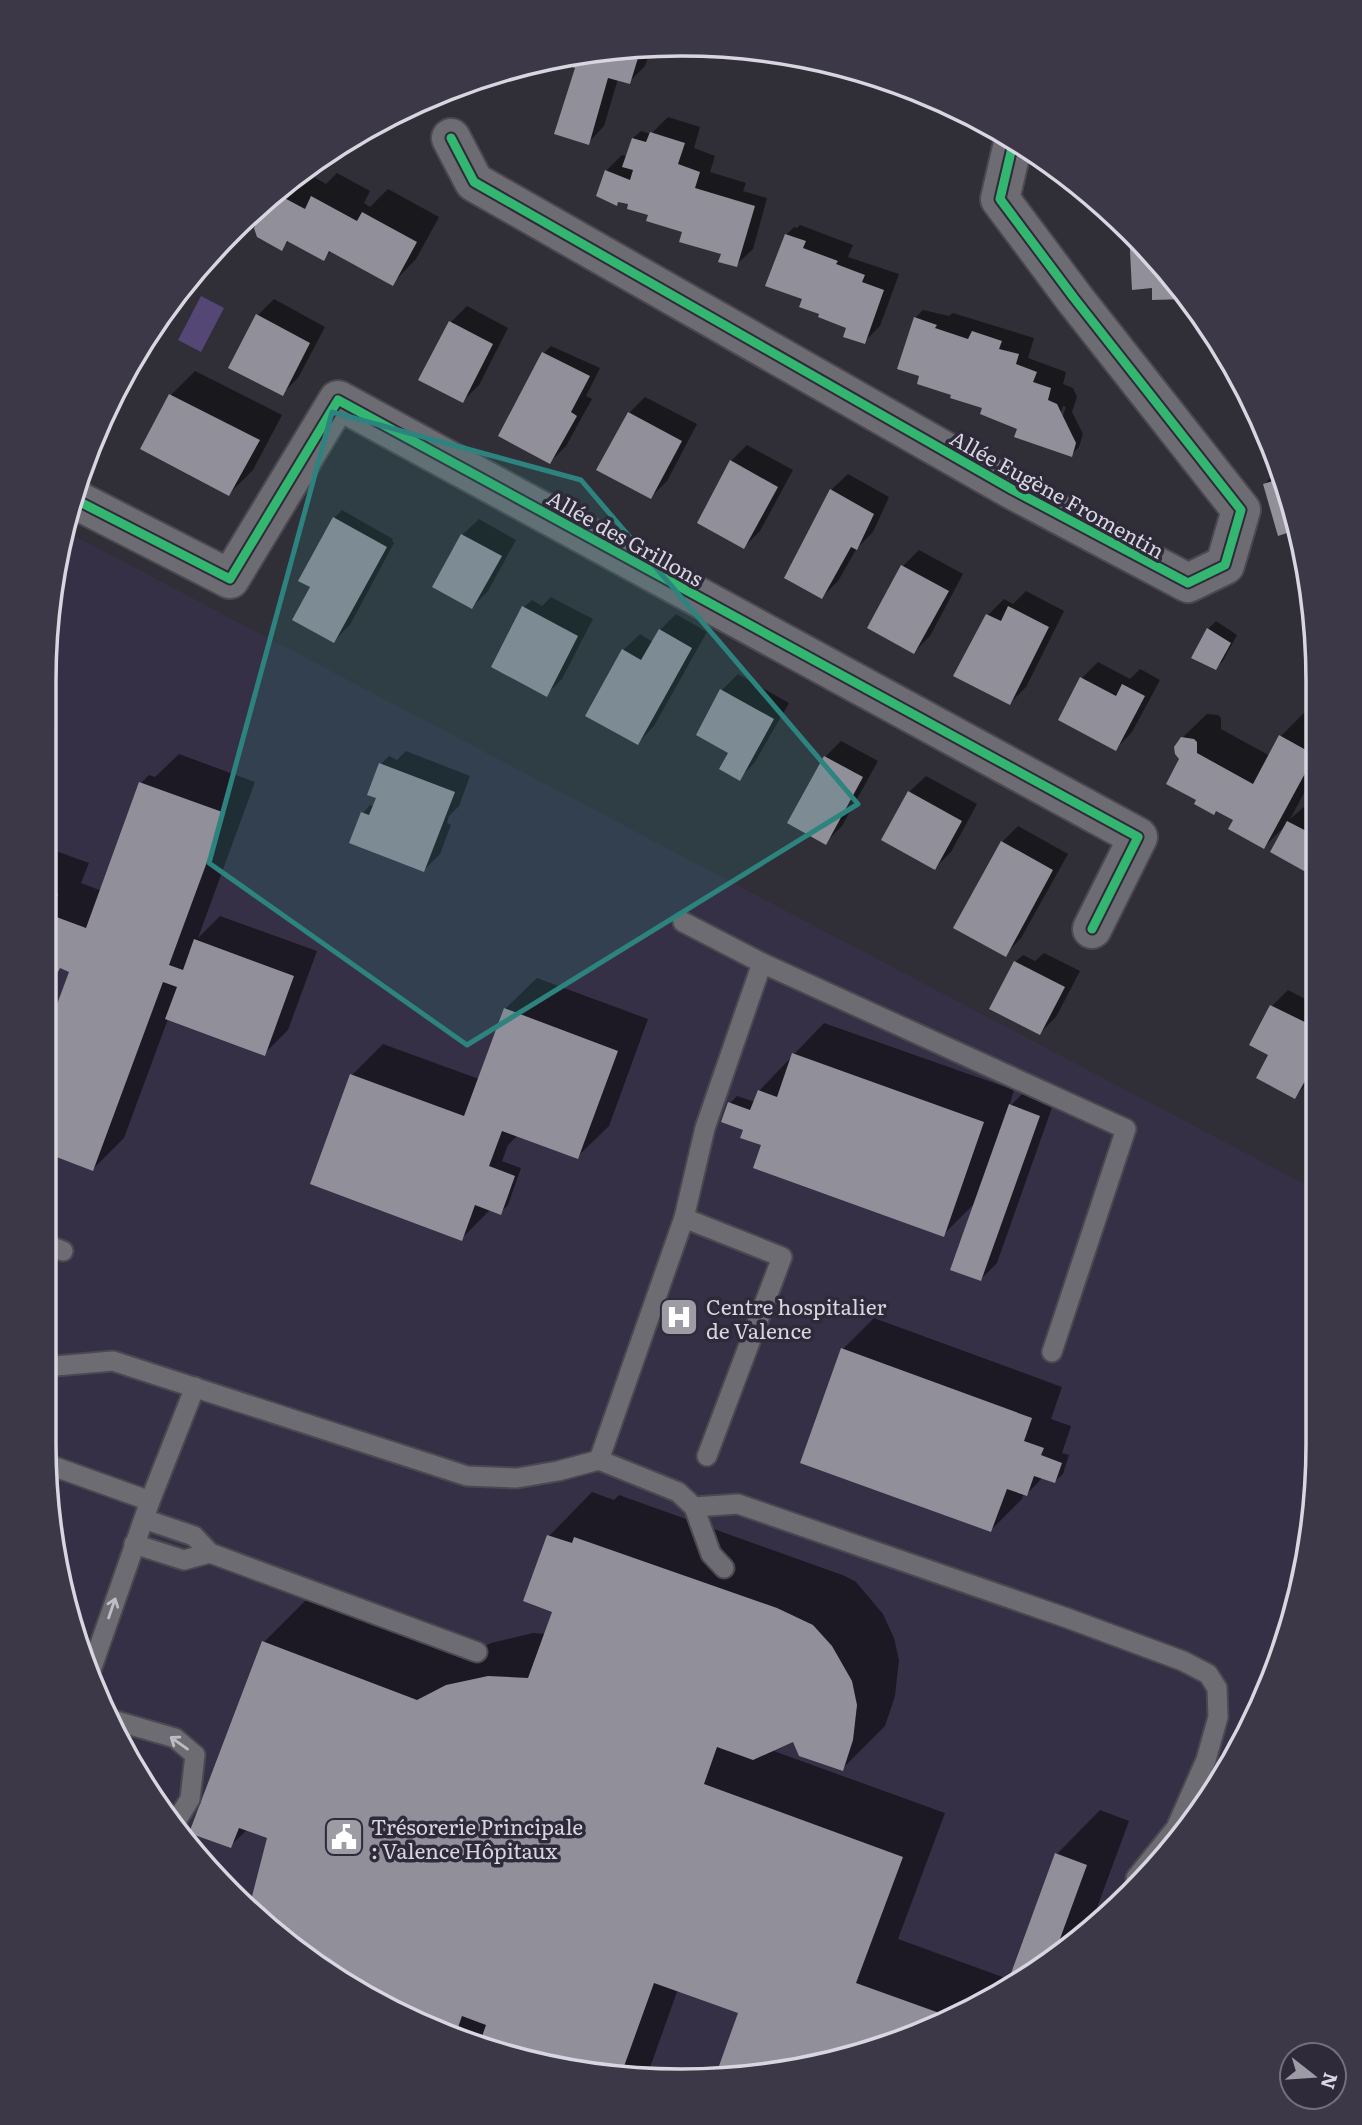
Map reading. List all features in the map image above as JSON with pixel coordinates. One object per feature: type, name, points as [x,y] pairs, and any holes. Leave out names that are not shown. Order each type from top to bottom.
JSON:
[{"type":"street","name":"Allée Eugène Fromentin","points":[[451,138],[474,182],[1013,490],[1188,583],[1225,565],[1241,510],[1074,298],[1000,199],[1011,151]]},
{"type":"street","name":"Allée des Grillons","points":[[82,504],[230,579],[338,400],[1138,837],[1092,929]]},
{"type":"lane","points":[[683,922],[762,962],[1126,1129],[1052,1352]]},
{"type":"lane","points":[[599,1460],[684,1218],[705,1128],[762,962]]},
{"type":"lane","points":[[684,1218],[782,1257],[707,1456]]},
{"type":"lane","points":[[56,1366],[113,1361],[467,1476],[517,1478],[599,1460],[677,1492],[694,1507],[711,1554],[724,1568]]},
{"type":"lane","points":[[94,1658],[134,1544],[195,1387]]},
{"type":"lane","points":[[57,1468],[147,1510],[194,1536],[210,1553],[477,1652]]},
{"type":"lane","points":[[694,1507],[738,1504],[1067,1618],[1183,1661],[1208,1674],[1217,1688],[1218,1717],[1206,1760],[1179,1821]]},
{"type":"lane","points":[[134,1544],[184,1560],[210,1553]]},
{"type":"lane","points":[[121,1722],[175,1738],[195,1755],[190,1799],[179,1816]]},
{"type":"highlighted area","points":[[332,412],[581,480],[858,804],[467,1045],[209,863]]},
{"type":"shaded area","points":[[201,296],[224,308],[201,352],[178,340]]},
{"type":"shaded area","name":"Centre hospitalier de Valence","points":[[73,535],[1306,1185],[1305,1485],[1294,1566],[1273,1645],[1242,1720],[1201,1791],[1177,1824],[1123,1886],[1093,1914],[1028,1964],[957,2005],[920,2021],[843,2048],[803,2057],[763,2064],[681,2069],[599,2064],[559,2057],[480,2036],[442,2021],[405,2005],[334,1964],[269,1914],[239,1886],[211,1856],[161,1791],[120,1720],[89,1645],[68,1566],[57,1485],[56,681],[61,599]]},
{"type":"building","points":[[638,57],[630,84],[608,78],[589,145],[554,134],[575,68],[569,66]]},
{"type":"building","points":[[650,132],[685,143],[678,164],[700,172],[695,188],[755,206],[737,267],[718,262],[721,254],[679,242],[682,232],[646,221],[648,215],[627,209],[628,204],[618,202],[617,206],[596,196],[605,170],[630,180],[633,170],[622,167],[632,138],[646,142]]},
{"type":"building","points":[[311,196],[357,221],[362,212],[417,242],[393,286],[329,251],[324,261],[287,241],[282,251],[257,237],[254,228],[285,198],[305,209]]},
{"type":"building","points":[[785,234],[806,241],[803,248],[865,275],[862,282],[884,290],[865,344],[843,337],[846,328],[799,307],[802,299],[765,286]]},
{"type":"building","points":[[1130,246],[1176,299],[1152,300],[1152,288],[1132,290]]},
{"type":"building","points":[[256,314],[310,343],[283,396],[228,368]]},
{"type":"building","points":[[914,317],[937,325],[935,328],[968,339],[972,331],[1002,341],[999,349],[1019,354],[1016,364],[1037,372],[1033,382],[1051,388],[1048,400],[1057,404],[1076,443],[1072,457],[1014,437],[1017,429],[980,414],[982,408],[917,384],[919,376],[897,369]]},
{"type":"building","points":[[449,321],[493,344],[463,403],[418,380]]},
{"type":"building","points":[[542,352],[590,376],[571,412],[577,416],[550,464],[498,436]]},
{"type":"building","points":[[169,394],[260,440],[229,496],[140,449]]},
{"type":"building","points":[[628,412],[682,441],[651,499],[596,470]]},
{"type":"building","points":[[730,460],[778,487],[744,549],[697,523]]},
{"type":"building","points":[[1273,481],[1288,533],[1278,536],[1263,484]]},
{"type":"building","points":[[830,489],[874,514],[857,550],[851,547],[822,599],[784,578]]},
{"type":"building","points":[[333,517],[387,547],[334,643],[292,620],[310,587],[298,581]]},
{"type":"building","points":[[461,534],[502,556],[472,609],[432,587]]},
{"type":"building","points":[[901,565],[949,591],[914,654],[867,628]]},
{"type":"building","points":[[522,606],[578,636],[547,697],[491,667]]},
{"type":"building","points":[[1008,606],[1049,627],[1010,705],[953,676],[986,614],[1001,621]]},
{"type":"building","points":[[1207,628],[1231,643],[1216,670],[1191,658]]},
{"type":"building","points":[[659,629],[692,648],[638,745],[585,716],[622,649],[641,660]]},
{"type":"building","points":[[1080,677],[1116,696],[1122,684],[1145,696],[1116,751],[1058,720]]},
{"type":"building","points":[[720,689],[774,719],[740,781],[719,769],[728,753],[696,735]]},
{"type":"building","points":[[1279,735],[1306,750],[1306,772],[1264,849],[1228,829],[1233,820],[1216,811],[1214,815],[1194,804],[1196,800],[1166,784],[1179,759],[1174,747],[1181,737],[1194,739],[1197,742],[1197,753],[1253,784]]},
{"type":"building","points":[[824,756],[863,777],[826,845],[787,823]]},
{"type":"building","points":[[379,763],[455,792],[424,872],[349,843],[361,812],[369,815],[376,798],[367,795]]},
{"type":"building","points":[[139,782],[225,813],[169,965],[183,970],[194,939],[294,976],[265,1056],[165,1019],[177,987],[163,982],[93,1171],[56,1157],[56,1007],[69,972],[60,968],[56,971],[56,917],[86,928]]},
{"type":"building","points":[[908,791],[962,821],[935,870],[881,840]]},
{"type":"building","points":[[1287,821],[1306,831],[1306,872],[1270,852]]},
{"type":"building","points":[[1001,841],[1053,870],[1006,957],[953,928]]},
{"type":"building","points":[[1014,961],[1065,987],[1040,1035],[989,1009]]},
{"type":"building","points":[[1270,1005],[1306,1023],[1306,1079],[1295,1099],[1256,1078],[1268,1055],[1249,1045]]},
{"type":"building","points":[[504,1008],[618,1051],[578,1159],[502,1131],[489,1166],[515,1176],[501,1215],[475,1205],[462,1241],[310,1184],[350,1074],[464,1116]]},
{"type":"building","points":[[792,1053],[984,1122],[944,1237],[753,1168],[761,1145],[740,1138],[743,1130],[721,1122],[728,1102],[750,1110],[758,1090],[777,1097]]},
{"type":"building","points":[[1009,1104],[1040,1116],[981,1281],[950,1270]]},
{"type":"building","points":[[841,1348],[1032,1418],[1024,1441],[1044,1448],[1041,1455],[1062,1463],[1055,1483],[1034,1476],[1027,1496],[1007,1489],[991,1532],[800,1463]]},
{"type":"building","points":[[547,1535],[572,1543],[574,1537],[777,1608],[813,1625],[832,1646],[852,1681],[857,1705],[853,1740],[843,1771],[799,1756],[793,1742],[753,1760],[717,1747],[704,1784],[903,1857],[856,1983],[939,2013],[882,2036],[843,2048],[763,2064],[718,2068],[738,2013],[654,1983],[624,2066],[519,2048],[482,2037],[486,2025],[462,2016],[458,2027],[405,2005],[334,1964],[269,1914],[252,1898],[267,1838],[239,1828],[231,1848],[194,1835],[190,1830],[262,1641],[417,1700],[446,1685],[488,1676],[528,1678],[552,1612],[523,1601]]},
{"type":"building","points":[[1055,1853],[1087,1865],[1059,1941],[1010,1975]]},
{"type":"cycle path","points":[[451,138],[474,182],[1013,490],[1188,583],[1225,565],[1241,510],[1074,298],[1000,199],[1011,151]]},
{"type":"cycle path","points":[[82,503],[230,579],[338,400],[1138,837],[1092,929]]},
{"type":"place","name":"Centre hospitalier de Valence","points":[[679,1317]]},
{"type":"place","name":"Trésorerie Principale : Valence Hôpitaux","points":[[344,1837]]}]
